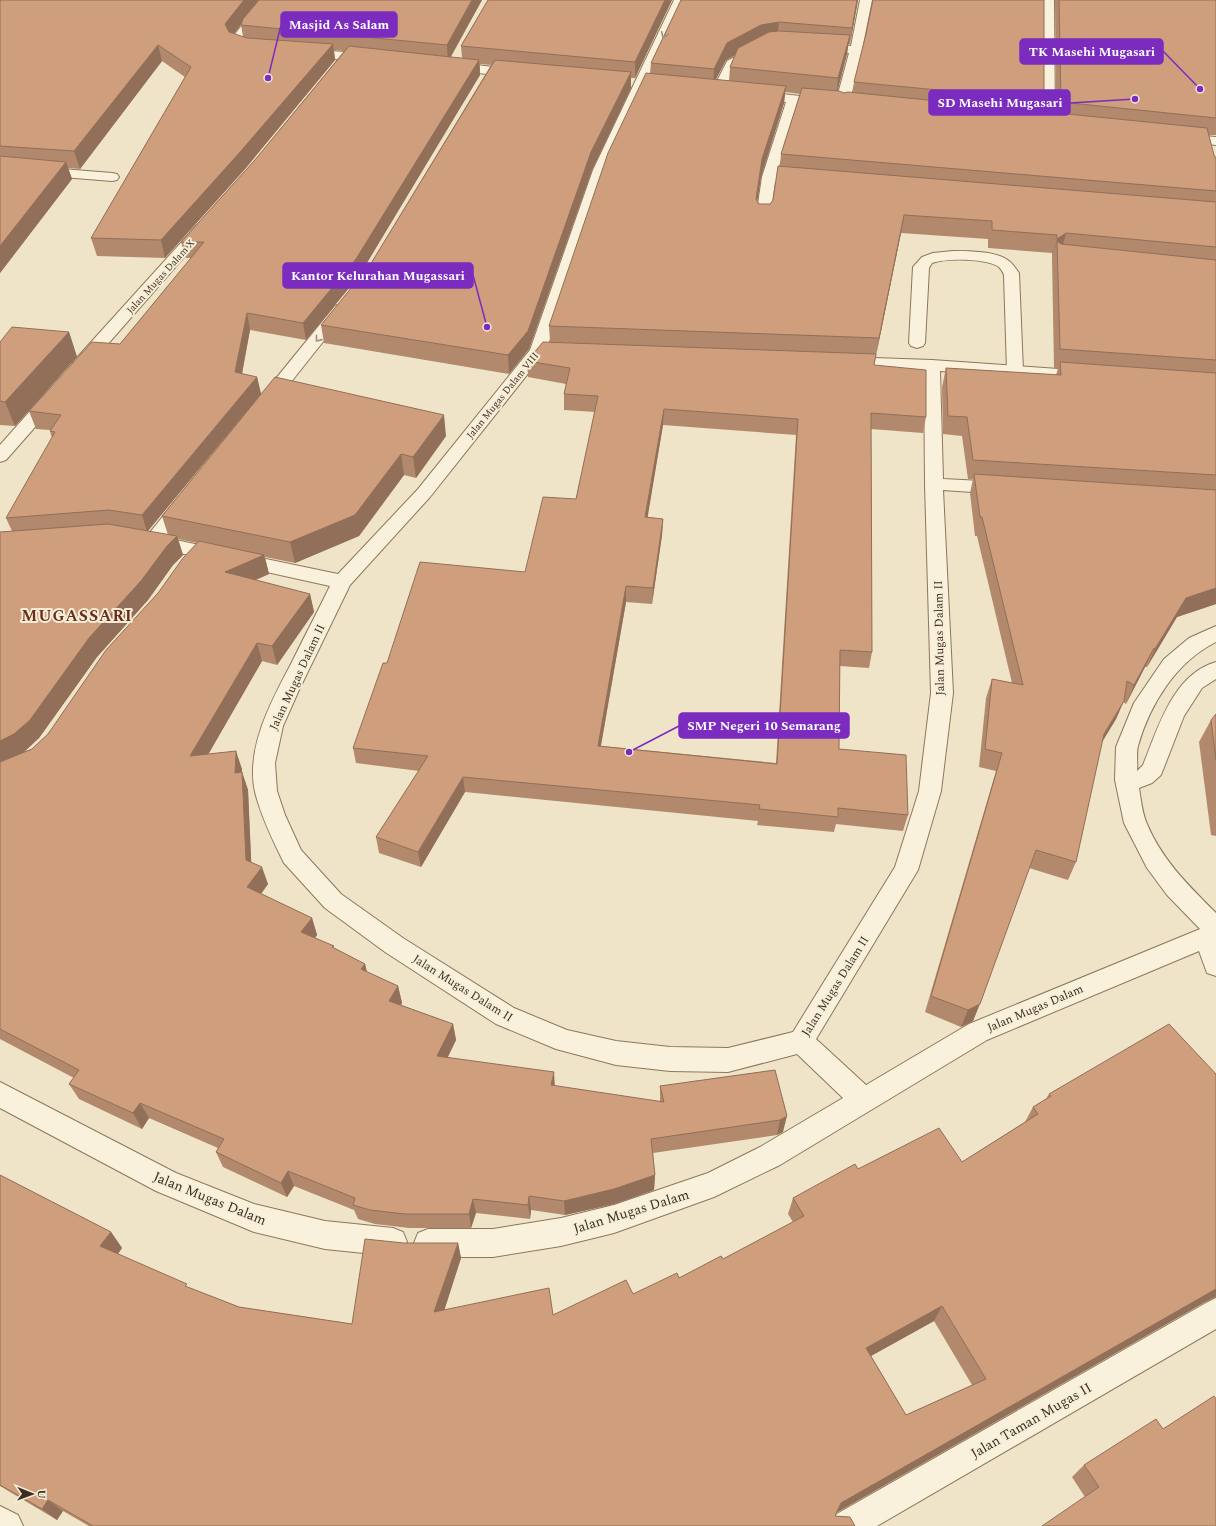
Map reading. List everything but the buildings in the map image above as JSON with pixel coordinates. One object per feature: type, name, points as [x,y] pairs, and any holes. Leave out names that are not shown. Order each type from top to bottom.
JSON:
[{"type":"street","points":[[268,0],[236,41],[238,45],[250,49],[272,50]]},
{"type":"street","name":"Jalan Mugas Dalam VIII","points":[[342,582],[424,493],[546,351],[600,170],[680,0]]},
{"type":"street","points":[[842,105],[856,50],[866,0]]},
{"type":"street","points":[[1048,0],[1048,125]]},
{"type":"street","points":[[718,91],[731,64],[768,44]]},
{"type":"street","points":[[809,46],[856,50]]},
{"type":"street","points":[[295,52],[385,60]]},
{"type":"street","points":[[453,66],[461,53]]},
{"type":"street","points":[[337,68],[347,56]]},
{"type":"street","points":[[438,65],[453,66],[487,78],[530,75]]},
{"type":"street","points":[[702,90],[858,106]]},
{"type":"street","points":[[763,217],[769,177],[793,100]]},
{"type":"street","points":[[1032,123],[1063,126]]},
{"type":"street","points":[[1167,137],[1212,141],[1212,156]]},
{"type":"street","points":[[0,168],[112,177]]},
{"type":"street","points":[[769,177],[822,182]]},
{"type":"street","name":"Jalan Mugas Dalam X","points":[[73,373],[209,220]]},
{"type":"street","points":[[917,343],[921,267],[928,260],[938,256],[953,255],[991,259],[1002,263],[1008,268],[1012,276],[1015,371]]},
{"type":"street","points":[[257,413],[351,297]]},
{"type":"street","points":[[830,361],[932,365],[1106,378]]},
{"type":"street","name":"Jalan Mugas Dalam II","points":[[342,582],[288,690],[272,726],[264,763],[266,791],[292,856],[334,902],[394,945],[505,1016],[565,1041],[616,1053],[670,1059],[728,1060],[801,1041],[906,870],[930,791],[942,693],[934,484],[932,365]]},
{"type":"street","points":[[0,456],[63,385]]},
{"type":"street","points":[[934,484],[1020,489]]},
{"type":"street","points":[[193,492],[145,540],[192,559],[342,582]]},
{"type":"street","points":[[1216,633],[1196,643],[1172,664],[1145,703],[1127,747],[1126,780],[1135,823],[1155,861],[1213,934],[1216,965]]},
{"type":"street","points":[[1126,780],[1141,780],[1148,776],[1153,769],[1174,714],[1195,683],[1216,669]]},
{"type":"street","name":"Jalan Mugas Dalam","points":[[0,1094],[166,1182],[254,1218],[324,1236],[409,1243],[493,1243],[561,1232],[614,1219],[714,1184],[770,1156],[978,1032],[1213,934]]},
{"type":"street","points":[[801,1041],[862,1100]]},
{"type":"street","name":"Jalan Taman Mugas II","points":[[846,1526],[1216,1313]]},
{"type":"street","points":[[0,1522],[7,1526]]},
{"type":"place","name":"Masjid As Salam","points":[[268,78]]},
{"type":"place","name":"TK Masehi Mugasari","points":[[1200,89]]},
{"type":"place","name":"SD Masehi Mugasari","points":[[1135,99]]},
{"type":"place","name":"Kantor Kelurahan Mugassari","points":[[487,327]]},
{"type":"place","name":"SMP Negeri 10 Semarang","points":[[629,752]]},
{"type":"district","name":"MUGASSARI","points":[[77,615]]}]
